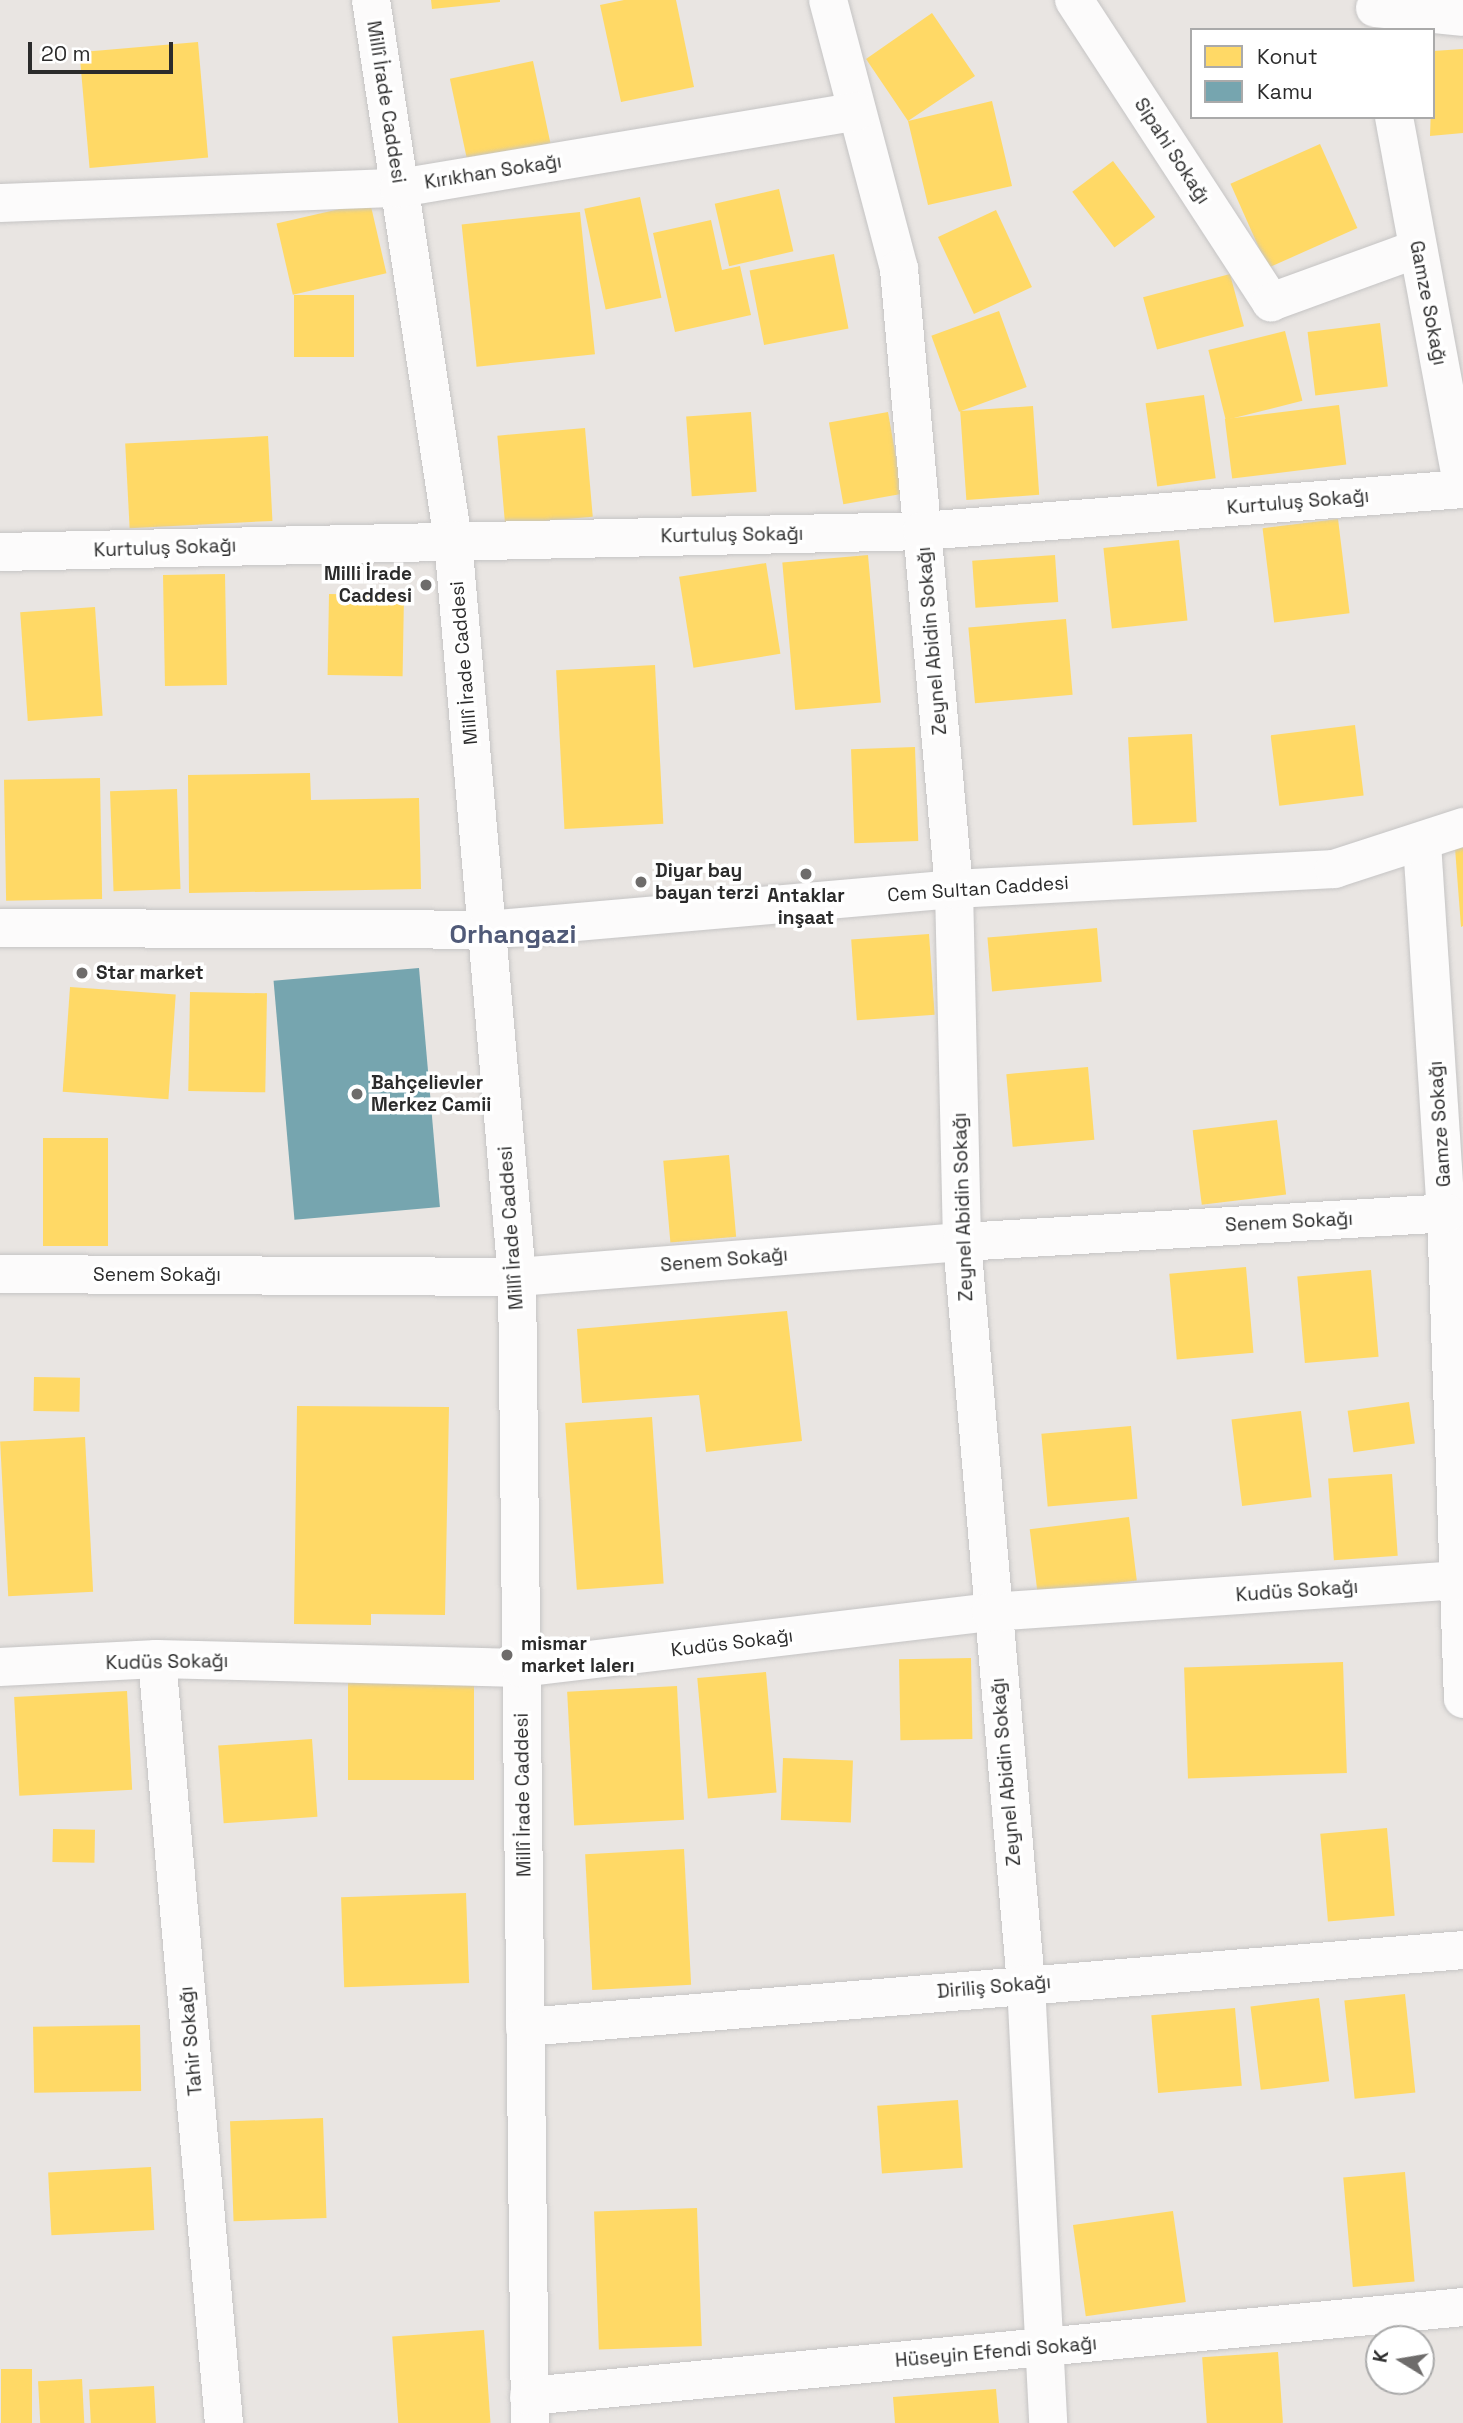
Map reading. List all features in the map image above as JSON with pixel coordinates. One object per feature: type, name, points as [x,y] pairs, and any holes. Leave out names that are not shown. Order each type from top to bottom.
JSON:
[{"type":"street","name":"Millî İrade Caddesi","points":[[371,0],[453,540],[517,1277],[530,2410]]},
{"type":"street","name":"Zeynel Abidin Sokağı","points":[[828,0],[899,269],[954,889],[962,1242],[991,1612],[1026,1984],[1048,2423]]},
{"type":"street","name":"Sipahi Sokağı","points":[[1074,0],[1271,302],[1417,248]]},
{"type":"street","points":[[1374,12],[1463,17]]},
{"type":"street","name":"Kırıkhan Sokağı","points":[[0,203],[399,188],[857,111]]},
{"type":"street","name":"Gamze Sokağı","points":[[1394,119],[1417,248],[1459,439],[1463,489]]},
{"type":"street","name":"Kurtuluş Sokağı","points":[[0,552],[922,531],[1463,489]]},
{"type":"street","name":"Cem Sultan Caddesi","points":[[0,928],[486,930],[954,889],[1334,869],[1422,843],[1463,827]]},
{"type":"street","name":"Gamze Sokağı","points":[[1422,843],[1446,1213],[1463,1699]]},
{"type":"street","name":"Senem Sokağı","points":[[0,1274],[517,1277],[962,1242],[1446,1213]]},
{"type":"street","name":"Kudüs Sokağı","points":[[0,1667],[157,1659],[522,1668],[991,1612],[1459,1580]]},
{"type":"street","name":"Tahir Sokağı","points":[[157,1659],[225,2423]]},
{"type":"street","name":"Diriliş Sokağı","points":[[525,2027],[1463,1950]]},
{"type":"street","name":"Hüseyin Efendi Sokağı","points":[[530,2410],[1044,2348],[1463,2307]]},
{"type":"building: Konut","points":[[431,0],[500,0],[500,2],[432,9]]},
{"type":"building: Konut","points":[[624,0],[676,0],[694,87],[621,102],[600,5]]},
{"type":"building: Konut","points":[[932,13],[975,76],[908,121],[866,59]]},
{"type":"building: Konut","points":[[198,42],[208,158],[90,168],[79,52]]},
{"type":"building: Konut","points":[[1463,49],[1463,133],[1430,136],[1431,119],[1435,119],[1435,51]]},
{"type":"building: Konut","points":[[533,61],[550,143],[467,161],[450,79]]},
{"type":"building: Konut","points":[[992,101],[1012,186],[928,205],[908,121]]},
{"type":"building: Konut","points":[[1320,144],[1357,228],[1268,268],[1230,184]]},
{"type":"building: Konut","points":[[1113,161],[1155,217],[1114,248],[1072,192]]},
{"type":"building: Konut","points":[[779,189],[793,251],[729,266],[715,204]]},
{"type":"building: Konut","points":[[640,197],[661,298],[606,310],[584,209]]},
{"type":"building: Konut","points":[[370,202],[386,273],[293,295],[276,224]]},
{"type":"building: Konut","points":[[996,210],[1032,287],[974,314],[938,237]]},
{"type":"building: Konut","points":[[580,212],[595,354],[477,367],[462,224]]},
{"type":"building: Konut","points":[[711,220],[722,270],[740,266],[751,315],[675,332],[653,233]]},
{"type":"building: Konut","points":[[834,254],[849,329],[764,345],[750,270]]},
{"type":"building: Konut","points":[[1230,274],[1244,326],[1157,349],[1143,297]]},
{"type":"building: Konut","points":[[294,295],[354,295],[354,357],[294,357]]},
{"type":"building: Konut","points":[[999,311],[1027,387],[959,412],[931,336]]},
{"type":"building: Konut","points":[[1380,323],[1388,387],[1315,395],[1308,332]]},
{"type":"building: Konut","points":[[1285,331],[1302,401],[1226,420],[1208,350]]},
{"type":"building: Konut","points":[[1204,395],[1216,478],[1157,486],[1146,403]]},
{"type":"building: Konut","points":[[1339,405],[1346,465],[1232,479],[1225,419]]},
{"type":"building: Konut","points":[[1033,406],[1039,495],[966,500],[960,411]]},
{"type":"building: Konut","points":[[751,412],[757,492],[692,496],[686,417]]},
{"type":"building: Konut","points":[[888,412],[902,494],[843,504],[829,422]]},
{"type":"building: Konut","points":[[585,428],[593,517],[505,524],[497,436]]},
{"type":"building: Konut","points":[[268,436],[272,521],[130,528],[125,443]]},
{"type":"building: Konut","points":[[1338,519],[1350,613],[1274,623],[1263,528]]},
{"type":"building: Konut","points":[[1179,540],[1187,621],[1112,629],[1103,548]]},
{"type":"building: Konut","points":[[868,555],[881,702],[795,710],[782,562]]},
{"type":"building: Konut","points":[[1055,555],[1058,602],[975,608],[972,561]]},
{"type":"building: Konut","points":[[766,563],[780,654],[693,668],[679,577]]},
{"type":"building: Konut","points":[[225,574],[227,685],[165,686],[163,575]]},
{"type":"building: Konut","points":[[329,594],[404,595],[403,676],[328,675]]},
{"type":"building: Konut","points":[[95,607],[103,716],[28,721],[20,612]]},
{"type":"building: Konut","points":[[1066,619],[1073,695],[975,703],[968,628]]},
{"type":"building: Konut","points":[[655,665],[663,824],[564,829],[556,670]]},
{"type":"building: Konut","points":[[1355,725],[1364,795],[1279,806],[1271,735]]},
{"type":"building: Konut","points":[[1192,734],[1197,822],[1133,825],[1128,737]]},
{"type":"building: Konut","points":[[915,747],[918,841],[854,843],[851,749]]},
{"type":"building: Konut","points":[[310,773],[311,800],[419,798],[421,889],[189,893],[188,775]]},
{"type":"building: Konut","points":[[100,778],[102,899],[6,901],[4,780]]},
{"type":"building: Konut","points":[[177,789],[180,889],[114,891],[110,791]]},
{"type":"building: Konut","points":[[1463,847],[1463,926],[1461,927],[1455,848]]},
{"type":"building: Konut","points":[[1097,928],[1102,982],[992,991],[987,938]]},
{"type":"building: Konut","points":[[929,934],[935,1015],[857,1020],[851,939]]},
{"type":"building: Konut","points":[[70,987],[176,994],[168,1099],[63,1092]]},
{"type":"building: Konut","points":[[190,992],[267,993],[265,1092],[188,1091]]},
{"type":"building: Konut","points":[[1088,1067],[1094,1140],[1013,1147],[1006,1074]]},
{"type":"building: Konut","points":[[1277,1120],[1286,1194],[1202,1205],[1193,1130]]},
{"type":"building: Konut","points":[[43,1138],[108,1138],[108,1246],[43,1246]]},
{"type":"building: Konut","points":[[729,1155],[736,1237],[670,1242],[663,1161]]},
{"type":"building: Konut","points":[[1246,1267],[1253,1353],[1177,1359],[1169,1274]]},
{"type":"building: Konut","points":[[1371,1270],[1379,1357],[1305,1363],[1297,1276]]},
{"type":"building: Konut","points":[[787,1311],[802,1441],[706,1452],[699,1395],[582,1403],[577,1329]]},
{"type":"building: Konut","points":[[34,1377],[80,1378],[79,1412],[33,1411]]},
{"type":"building: Konut","points":[[1409,1402],[1415,1444],[1353,1452],[1348,1411]]},
{"type":"building: Konut","points":[[297,1406],[449,1407],[445,1615],[371,1614],[371,1625],[294,1624]]},
{"type":"building: Konut","points":[[1301,1411],[1312,1497],[1242,1506],[1232,1420]]},
{"type":"building: Konut","points":[[652,1417],[664,1584],[577,1590],[565,1423]]},
{"type":"building: Konut","points":[[1131,1426],[1137,1499],[1048,1507],[1041,1434]]},
{"type":"building: Konut","points":[[85,1437],[93,1592],[8,1596],[0,1441]]},
{"type":"building: Konut","points":[[1392,1474],[1398,1556],[1334,1560],[1328,1478]]},
{"type":"building: Konut","points":[[1129,1517],[1137,1581],[1038,1593],[1030,1529]]},
{"type":"building: Konut","points":[[971,1658],[972,1739],[900,1740],[899,1659]]},
{"type":"building: Konut","points":[[1343,1662],[1347,1773],[1188,1778],[1184,1668]]},
{"type":"building: Konut","points":[[766,1672],[777,1793],[708,1799],[697,1678]]},
{"type":"building: Konut","points":[[348,1682],[474,1682],[474,1780],[348,1780]]},
{"type":"building: Konut","points":[[677,1686],[684,1820],[574,1826],[567,1692]]},
{"type":"building: Konut","points":[[127,1691],[132,1790],[19,1796],[14,1697]]},
{"type":"building: Konut","points":[[312,1739],[317,1817],[224,1823],[218,1746]]},
{"type":"building: Konut","points":[[783,1758],[853,1760],[851,1822],[781,1820]]},
{"type":"building: Konut","points":[[1387,1828],[1395,1916],[1328,1922],[1320,1834]]},
{"type":"building: Konut","points":[[53,1829],[95,1830],[94,1863],[52,1862]]},
{"type":"building: Konut","points":[[684,1849],[691,1985],[592,1990],[585,1854]]},
{"type":"building: Konut","points":[[466,1893],[469,1983],[344,1987],[341,1897]]},
{"type":"building: Konut","points":[[1405,1994],[1415,2092],[1355,2099],[1344,2000]]},
{"type":"building: Konut","points":[[1319,1998],[1329,2081],[1261,2090],[1251,2006]]},
{"type":"building: Konut","points":[[1235,2008],[1242,2086],[1158,2093],[1151,2015]]},
{"type":"building: Konut","points":[[140,2025],[141,2091],[34,2093],[33,2027]]},
{"type":"building: Konut","points":[[958,2100],[963,2168],[882,2173],[877,2106]]},
{"type":"building: Konut","points":[[323,2118],[326,2218],[234,2221],[230,2121]]},
{"type":"building: Konut","points":[[151,2167],[154,2230],[51,2235],[48,2172]]},
{"type":"building: Konut","points":[[1405,2172],[1415,2282],[1353,2287],[1343,2177]]},
{"type":"building: Konut","points":[[697,2208],[702,2346],[599,2350],[594,2212]]},
{"type":"building: Konut","points":[[1173,2211],[1186,2302],[1086,2316],[1073,2225]]},
{"type":"building: Konut","points":[[484,2330],[490,2423],[398,2423],[392,2336]]},
{"type":"building: Konut","points":[[1278,2352],[1283,2423],[1207,2423],[1202,2357]]},
{"type":"building: Konut","points":[[1,2369],[32,2369],[32,2423],[1,2423]]},
{"type":"building: Konut","points":[[82,2379],[84,2423],[40,2423],[38,2381]]},
{"type":"building: Konut","points":[[154,2386],[156,2423],[91,2423],[89,2389]]},
{"type":"building: Konut","points":[[996,2389],[999,2423],[895,2423],[893,2397]]},
{"type":"building: Kamu","name":"Bahçelievler Merkez Camii","points":[[419,968],[440,1207],[294,1220],[274,981]]},
{"type":"place","name":"Milli İrade Caddesi","points":[[426,585]]},
{"type":"place","name":"Antaklar inşaat","points":[[806,874]]},
{"type":"place","name":"Diyar bay bayan terzi","points":[[641,882]]},
{"type":"place","name":"Star market","points":[[82,973]]},
{"type":"place","name":"Bahçelievler Merkez Camii","points":[[357,1094]]},
{"type":"place","name":"mismar market lalerı","points":[[507,1655]]},
{"type":"district","name":"Orhangazi","points":[[513,935]]}]
